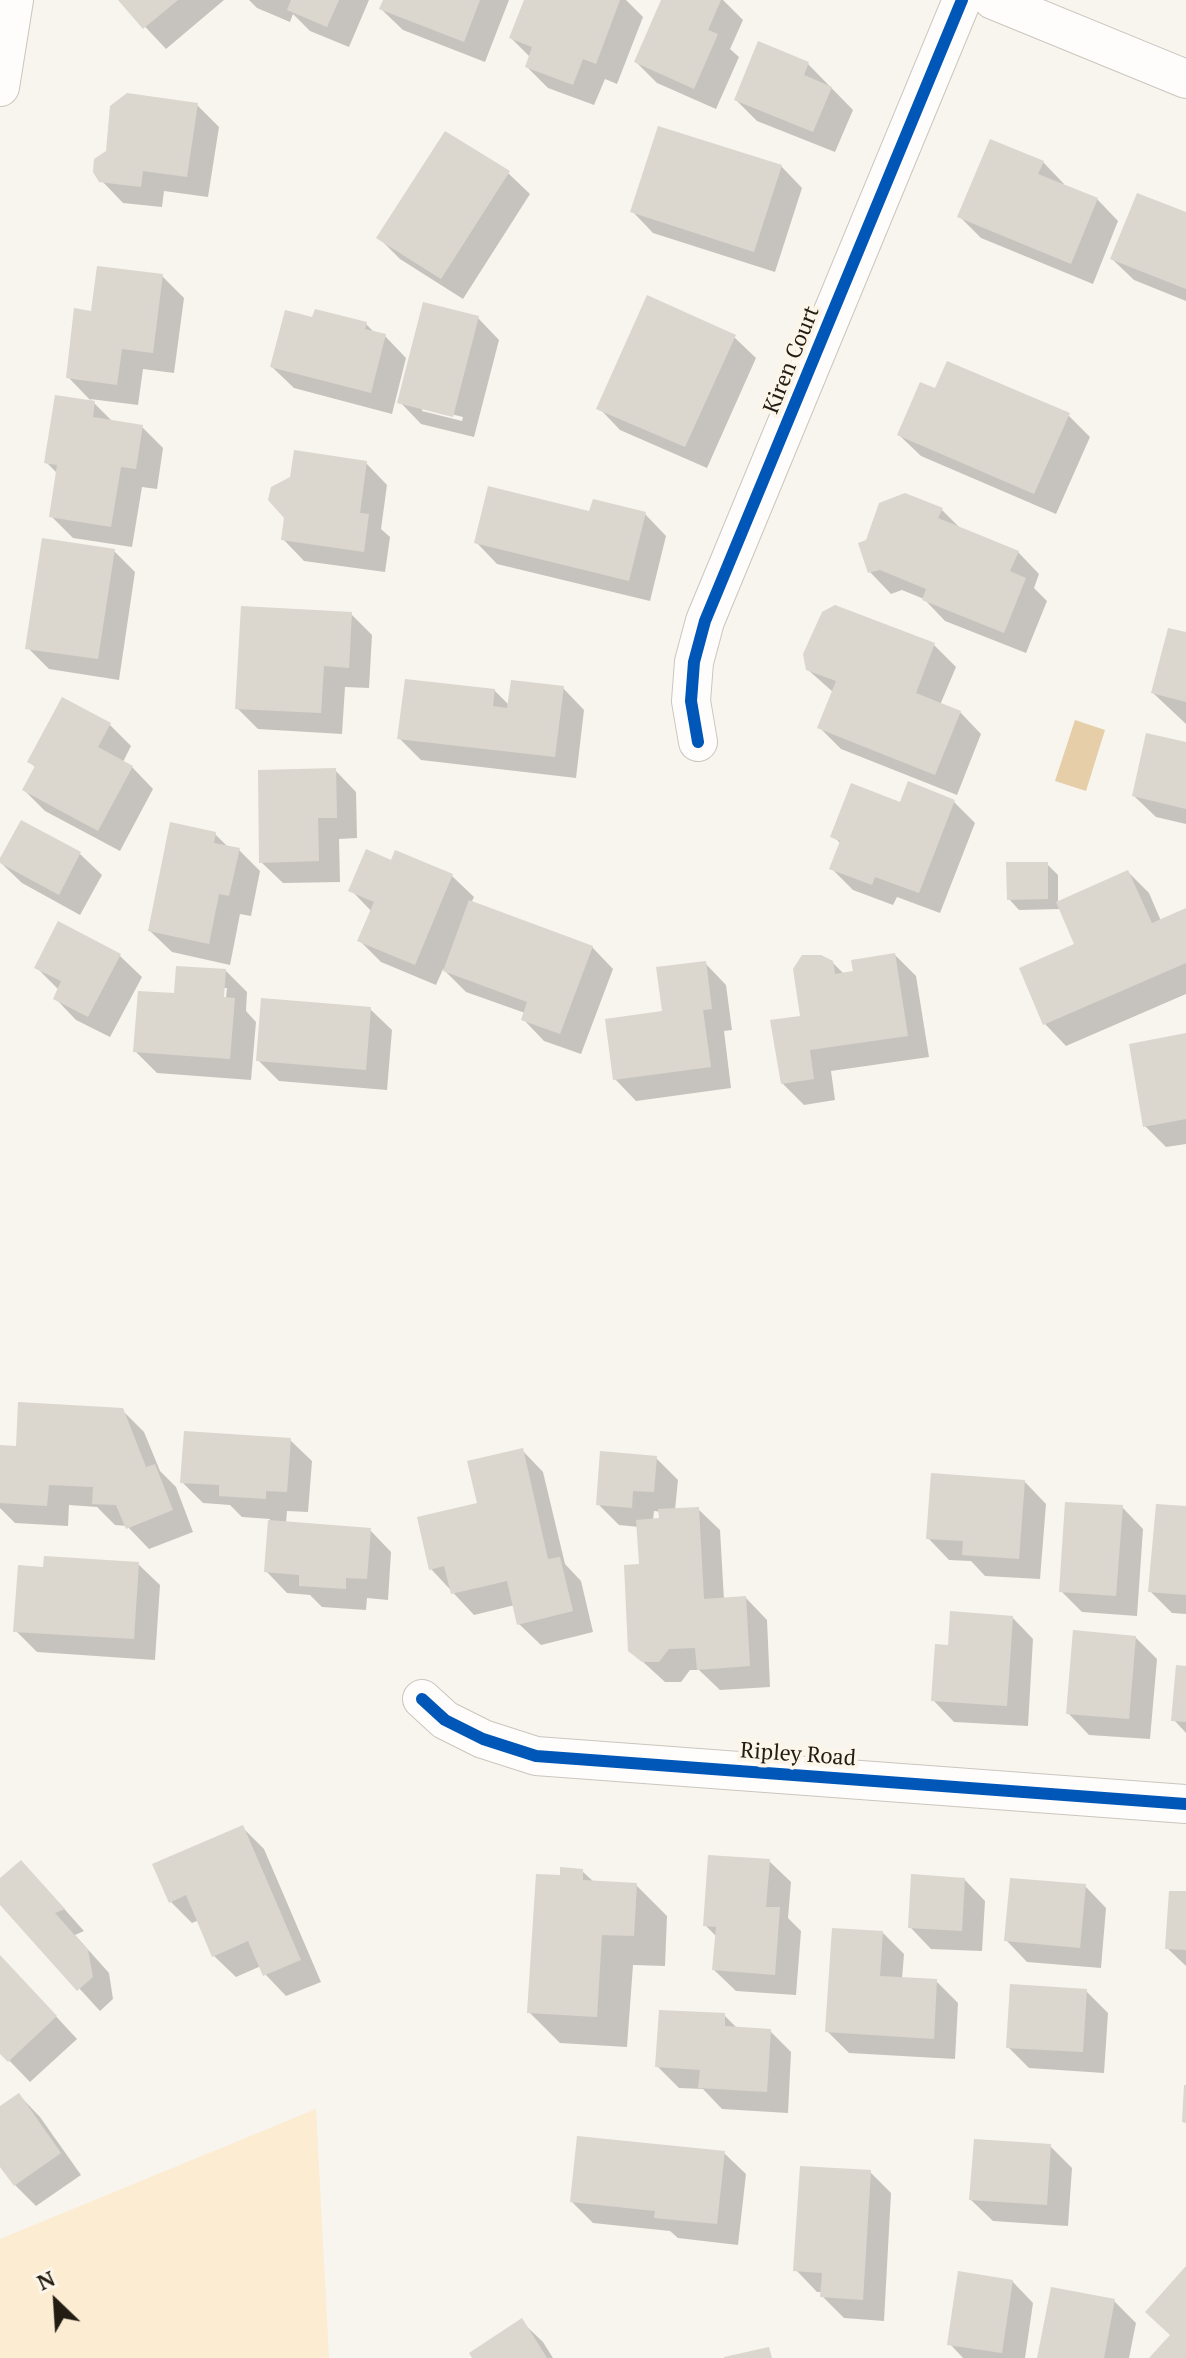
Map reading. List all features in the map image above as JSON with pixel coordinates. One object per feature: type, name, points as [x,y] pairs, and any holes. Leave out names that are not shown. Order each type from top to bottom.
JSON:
[{"type":"street","points":[[0,87],[14,0]]},
{"type":"street","name":"Kiren Court","points":[[698,742],[691,701],[694,662],[705,621],[962,0]]},
{"type":"street","points":[[993,0],[1186,79]]},
{"type":"street","name":"Ripley Road","points":[[422,1699],[445,1720],[483,1739],[536,1756],[1186,1804]]},
{"type":"shaded area","points":[[1075,720],[1105,730],[1086,791],[1055,781]]},
{"type":"shaded area","points":[[316,2109],[329,2358],[0,2358],[0,2239]]},
{"type":"building","points":[[118,0],[178,0],[143,29]]},
{"type":"building","points":[[291,0],[339,0],[327,27],[287,10]]},
{"type":"building","points":[[383,0],[480,0],[464,42],[379,9]]},
{"type":"building","points":[[524,0],[620,0],[596,64],[583,59],[573,85],[525,67],[532,47],[509,38]]},
{"type":"building","points":[[661,0],[721,0],[708,30],[718,34],[694,89],[634,62]]},
{"type":"building","points":[[758,41],[809,62],[804,75],[832,87],[813,132],[734,100]]},
{"type":"building","points":[[127,93],[198,103],[187,177],[143,171],[141,187],[99,182],[93,172],[94,159],[106,151],[110,106]]},
{"type":"building","points":[[658,126],[782,165],[754,252],[630,212]]},
{"type":"building","points":[[445,131],[510,171],[441,279],[376,238]]},
{"type":"building","points":[[990,139],[1044,161],[1038,174],[1098,198],[1071,264],[957,217]]},
{"type":"building","points":[[1137,193],[1186,212],[1186,289],[1110,259]]},
{"type":"building","points":[[97,266],[163,274],[153,353],[122,349],[117,385],[66,378],[74,308],[91,311]]},
{"type":"building","points":[[647,295],[736,335],[685,447],[596,409]]},
{"type":"building","points":[[423,302],[479,316],[453,417],[397,403]]},
{"type":"building","points":[[315,309],[367,322],[365,329],[386,334],[371,393],[270,367],[285,310],[312,317]]},
{"type":"building","points":[[947,361],[1070,413],[1034,494],[897,435],[920,382],[935,388]]},
{"type":"building","points":[[55,395],[95,401],[93,417],[143,425],[136,469],[121,467],[111,527],[49,517],[57,465],[44,463]]},
{"type":"building","points":[[294,450],[367,461],[360,513],[369,514],[364,552],[281,540],[284,518],[268,500],[271,487],[290,477]]},
{"type":"building","points":[[488,486],[589,511],[593,499],[646,512],[629,581],[474,543]]},
{"type":"building","points":[[905,493],[943,508],[938,518],[1019,551],[1010,571],[1026,578],[1004,633],[922,600],[926,589],[880,570],[868,573],[858,543],[866,540],[879,503]]},
{"type":"building","points":[[42,538],[115,549],[98,659],[25,649]]},
{"type":"building","points":[[835,605],[935,643],[916,693],[961,711],[935,775],[817,728],[836,681],[806,670],[803,654],[822,612]]},
{"type":"building","points":[[241,606],[352,612],[349,668],[324,666],[321,713],[235,709]]},
{"type":"building","points":[[1168,628],[1186,632],[1186,702],[1151,693]]},
{"type":"building","points":[[405,679],[495,689],[493,706],[507,708],[511,680],[564,686],[555,757],[397,739]]},
{"type":"building","points":[[62,697],[111,723],[98,747],[133,766],[98,831],[22,790],[35,766],[27,762]]},
{"type":"building","points":[[1146,733],[1186,742],[1186,809],[1132,796]]},
{"type":"building","points":[[336,768],[337,818],[318,818],[319,861],[259,863],[258,770]]},
{"type":"building","points":[[908,781],[955,800],[919,893],[875,877],[872,885],[829,869],[840,841],[830,837],[851,783],[900,802]]},
{"type":"building","points":[[21,820],[81,852],[59,895],[0,863]]},
{"type":"building","points":[[170,822],[216,832],[214,843],[240,848],[229,896],[219,894],[209,944],[148,931]]},
{"type":"building","points":[[366,849],[391,860],[395,850],[453,874],[415,965],[357,941],[374,902],[348,891]]},
{"type":"building","points":[[1006,862],[1048,862],[1048,899],[1007,900]]},
{"type":"building","points":[[1128,870],[1152,923],[1186,908],[1186,963],[1043,1025],[1019,968],[1074,944],[1056,902]]},
{"type":"building","points":[[469,900],[593,946],[560,1034],[521,1020],[527,1002],[443,971]]},
{"type":"building","points":[[58,921],[121,954],[88,1017],[53,999],[61,981],[34,968]]},
{"type":"building","points":[[895,953],[908,1036],[810,1050],[814,1079],[781,1084],[770,1020],[800,1016],[793,969],[802,955],[821,955],[833,961],[835,974],[853,971],[851,960]]},
{"type":"building","points":[[706,961],[712,1009],[703,1010],[711,1067],[613,1080],[605,1019],[662,1011],[656,967]]},
{"type":"building","points":[[176,966],[226,969],[224,997],[235,998],[230,1059],[133,1052],[138,991],[174,993]]},
{"type":"building","points":[[261,998],[371,1007],[366,1070],[256,1061]]},
{"type":"building","points":[[1186,1033],[1186,1119],[1143,1127],[1129,1044]]},
{"type":"building","points":[[18,1402],[123,1408],[146,1467],[155,1464],[173,1510],[126,1529],[116,1505],[92,1504],[93,1487],[49,1485],[47,1506],[0,1503],[0,1445],[16,1446]]},
{"type":"building","points":[[184,1431],[291,1438],[287,1492],[266,1491],[266,1499],[219,1496],[219,1485],[180,1483]]},
{"type":"building","points":[[523,1448],[548,1559],[560,1557],[573,1611],[517,1625],[507,1581],[451,1594],[444,1566],[429,1570],[417,1517],[477,1503],[467,1461]]},
{"type":"building","points":[[600,1451],[657,1456],[654,1492],[633,1491],[632,1508],[596,1505]]},
{"type":"building","points":[[931,1473],[1025,1480],[1019,1559],[962,1555],[963,1541],[926,1539]]},
{"type":"building","points":[[1065,1502],[1123,1505],[1116,1596],[1059,1592]]},
{"type":"building","points":[[1156,1504],[1186,1506],[1186,1595],[1148,1592]]},
{"type":"building","points":[[699,1507],[704,1599],[746,1596],[750,1666],[697,1670],[695,1648],[669,1649],[659,1662],[642,1662],[628,1651],[624,1565],[639,1564],[636,1520],[659,1518],[658,1509]]},
{"type":"building","points":[[268,1520],[371,1528],[367,1579],[346,1578],[346,1589],[299,1586],[299,1575],[264,1572]]},
{"type":"building","points":[[44,1556],[139,1562],[134,1639],[13,1632],[18,1565],[43,1567]]},
{"type":"building","points":[[950,1611],[1013,1616],[1007,1706],[931,1701],[935,1644],[948,1645]]},
{"type":"building","points":[[1073,1630],[1136,1636],[1129,1719],[1066,1714]]},
{"type":"building","points":[[1176,1665],[1186,1666],[1186,1722],[1171,1721]]},
{"type":"building","points":[[243,1825],[301,1960],[263,1976],[248,1941],[212,1957],[186,1895],[169,1903],[152,1864]]},
{"type":"building","points":[[708,1855],[770,1859],[766,1907],[780,1907],[775,1975],[712,1970],[716,1927],[703,1926]]},
{"type":"building","points":[[21,1860],[65,1909],[55,1913],[88,1950],[93,1977],[77,1991],[0,1905],[0,1878]]},
{"type":"building","points":[[560,1867],[583,1869],[583,1880],[637,1883],[634,1936],[602,1935],[597,2017],[527,2013],[536,1874],[560,1875]]},
{"type":"building","points":[[911,1874],[965,1878],[962,1931],[908,1928]]},
{"type":"building","points":[[1010,1878],[1086,1884],[1080,1948],[1004,1941]]},
{"type":"building","points":[[1169,1891],[1186,1891],[1186,1950],[1165,1949]]},
{"type":"building","points":[[832,1928],[883,1931],[880,1976],[937,1979],[934,2039],[825,2032]]},
{"type":"building","points":[[0,1955],[57,2016],[8,2062],[0,2054]]},
{"type":"building","points":[[1010,1984],[1087,1989],[1083,2052],[1006,2048]]},
{"type":"building","points":[[659,2010],[725,2013],[725,2026],[771,2029],[767,2092],[698,2088],[700,2070],[655,2067]]},
{"type":"building","points":[[1186,2085],[1186,2123],[1182,2122]]},
{"type":"building","points":[[19,2093],[61,2153],[14,2186],[0,2167],[0,2106]]},
{"type":"building","points":[[577,2136],[725,2151],[717,2224],[654,2218],[655,2211],[570,2202]]},
{"type":"building","points":[[974,2139],[1051,2144],[1047,2205],[969,2200]]},
{"type":"building","points":[[800,2166],[871,2170],[863,2300],[820,2297],[822,2273],[793,2271]]},
{"type":"building","points":[[1186,2266],[1186,2358],[1149,2358],[1170,2335],[1145,2312]]},
{"type":"building","points":[[958,2271],[1013,2280],[1002,2353],[947,2345]]},
{"type":"building","points":[[1051,2287],[1115,2299],[1104,2358],[1037,2358]]},
{"type":"building","points":[[522,2318],[547,2358],[472,2358],[469,2353]]},
{"type":"building","points":[[769,2347],[772,2358],[724,2358],[724,2357]]},
{"type":"cycle path","points":[[698,742],[691,701],[694,662],[705,621],[962,0]]},
{"type":"cycle path","points":[[422,1699],[445,1720],[483,1739],[536,1756],[1186,1804]]}]
